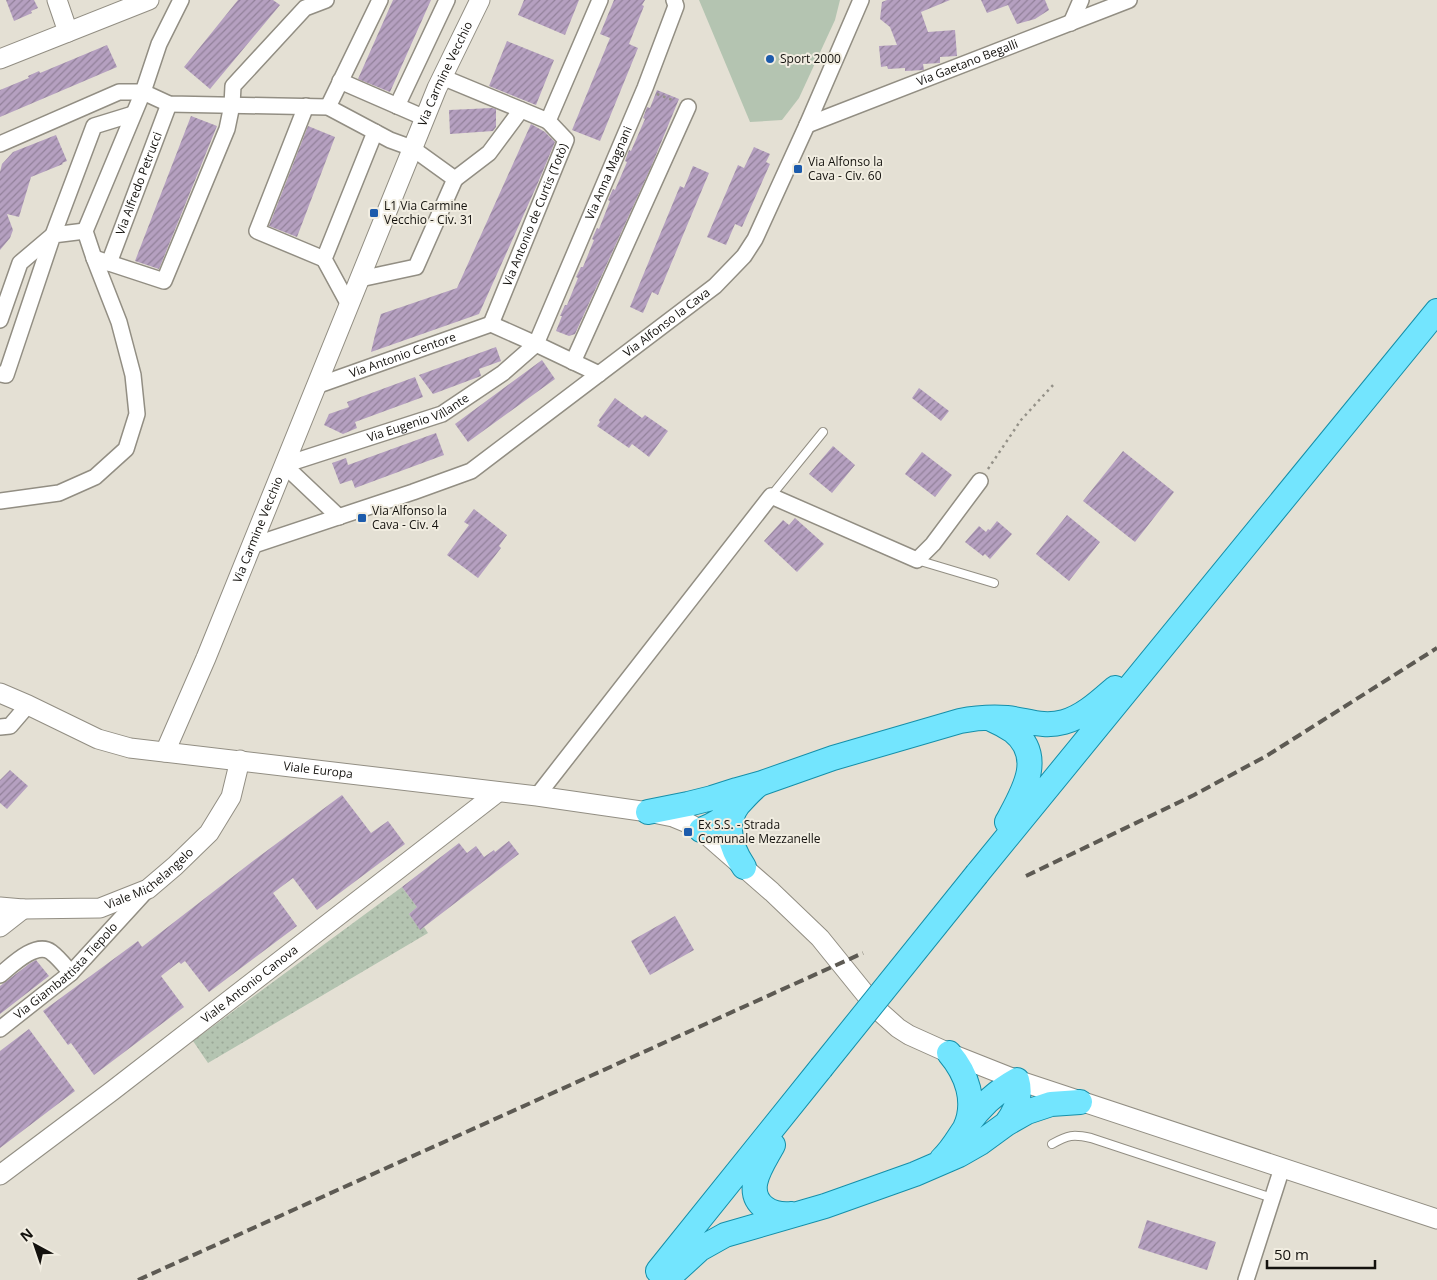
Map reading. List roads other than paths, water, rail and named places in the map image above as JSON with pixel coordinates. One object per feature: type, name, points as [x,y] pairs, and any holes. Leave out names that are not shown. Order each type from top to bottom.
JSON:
[{"type":"main road","points":[[651,1280],[982,868],[1437,310]]},
{"type":"main road","points":[[648,812],[688,804],[731,799],[751,791],[762,783],[833,758],[949,723],[980,718],[1014,719],[1043,725],[1063,723],[1086,712],[1108,694],[1187,617]]},
{"type":"main road","points":[[982,868],[1022,792],[1030,766],[1028,752],[1022,741],[1012,731],[991,719]]},
{"type":"main road","points":[[701,830],[718,821],[731,799]]},
{"type":"main road","points":[[731,799],[733,812],[730,834],[736,853],[744,867]]},
{"type":"main road","points":[[949,1053],[961,1070],[967,1083],[970,1097],[969,1118],[963,1131]]},
{"type":"main road","points":[[938,1164],[952,1148],[978,1111],[1004,1088],[1018,1080],[1020,1091],[1018,1103],[1014,1114],[1006,1124]]},
{"type":"main road","points":[[798,1214],[782,1214],[770,1211],[762,1206],[756,1198],[754,1184],[761,1167],[803,1090]]},
{"type":"main road","points":[[666,1280],[700,1249],[733,1232],[798,1214],[892,1183],[980,1144],[1020,1115],[1040,1107],[1062,1102],[1080,1102]]},
{"type":"street","points":[[56,0],[68,32]]},
{"type":"street","points":[[3,56],[149,0]]},
{"type":"street","points":[[0,502],[59,493],[95,477],[126,449],[137,414],[133,374],[119,322],[85,231],[143,92],[159,44],[181,0]]},
{"type":"street","points":[[94,258],[164,281],[227,129],[232,105],[233,86],[305,8],[326,0]]},
{"type":"street","points":[[328,107],[380,0]]},
{"type":"street","points":[[397,106],[447,0]]},
{"type":"street","name":"Via Carmine Vecchio","points":[[165,752],[206,658],[412,148],[442,77],[480,0]]},
{"type":"street","points":[[442,77],[548,121],[600,0]]},
{"type":"street","name":"Via Anna Magnani","points":[[536,344],[645,88],[676,6],[674,0]]},
{"type":"street","name":"Via Alfonso la Cava","points":[[251,546],[470,471],[714,286],[744,256],[755,239],[807,125],[860,0]]},
{"type":"street","points":[[1070,23],[1081,0]]},
{"type":"street","name":"Via Gaetano Begalli","points":[[807,125],[1129,0]]},
{"type":"street","points":[[340,81],[425,118]]},
{"type":"street","points":[[0,144],[119,92],[143,92],[169,104],[328,107],[375,132],[412,148],[455,179]]},
{"type":"street","name":"Via Alfredo Petrucci","points":[[109,263],[169,104]]},
{"type":"street","points":[[306,106],[258,231],[324,259],[349,305]]},
{"type":"street","points":[[573,362],[688,107]]},
{"type":"street","points":[[360,279],[416,267],[455,179],[489,153],[521,110]]},
{"type":"street","points":[[0,374],[6,375],[53,235],[94,126],[133,114]]},
{"type":"street","name":"Via Antonio de Curtis (Totò)","points":[[490,324],[566,140],[548,121]]},
{"type":"street","points":[[324,259],[375,132]]},
{"type":"street","points":[[0,320],[20,263],[53,235],[85,231]]},
{"type":"street","points":[[490,324],[599,374]]},
{"type":"street","name":"Via Antonio Centore","points":[[316,386],[490,324]]},
{"type":"street","name":"Via Eugenio Villante","points":[[284,465],[442,414],[503,373],[536,344]]},
{"type":"street","points":[[284,465],[339,517]]},
{"type":"street","points":[[537,796],[771,496],[918,560],[933,544],[980,481]]},
{"type":"street","name":"Viale Europa","points":[[0,693],[98,740],[130,748],[537,796],[672,817],[701,830],[744,867],[820,938],[871,1002],[889,1020],[909,1035],[949,1053],[1080,1102],[1437,1219]]},
{"type":"street","points":[[0,727],[10,726],[28,705]]},
{"type":"street","name":"Viale Michelangelo","points":[[0,907],[23,909],[100,908],[148,889],[209,833],[231,797],[240,760]]},
{"type":"street","name":"Viale Antonio Canova","points":[[0,1175],[498,792]]},
{"type":"street","name":"Via Giambattista Tiepolo","points":[[0,1029],[71,973],[148,889]]},
{"type":"street","points":[[0,927],[23,909]]},
{"type":"street","points":[[0,975],[30,952],[40,948],[50,951],[71,973]]},
{"type":"street","points":[[1246,1280],[1282,1168]]},
{"type":"lane","points":[[771,496],[823,432]]},
{"type":"lane","points":[[918,560],[994,583]]},
{"type":"lane","points":[[1052,1144],[1075,1134],[1272,1198]]},
{"type":"railway","points":[[1026,876],[1194,795],[1268,755],[1437,648]]},
{"type":"railway","points":[[138,1280],[863,953]]},
{"type":"place","name":"Sport 2000","points":[[770,59]]},
{"type":"place","name":"Via Alfonso la Cava - Civ. 60","points":[[798,169]]},
{"type":"place","name":"L1 Via Carmine Vecchio - Civ. 31","points":[[374,213]]},
{"type":"place","name":"Via Alfonso la Cava - Civ. 4","points":[[362,518]]},
{"type":"place","name":"Ex S.S. - Strada Comunale Mezzanelle","points":[[688,832]]}]
